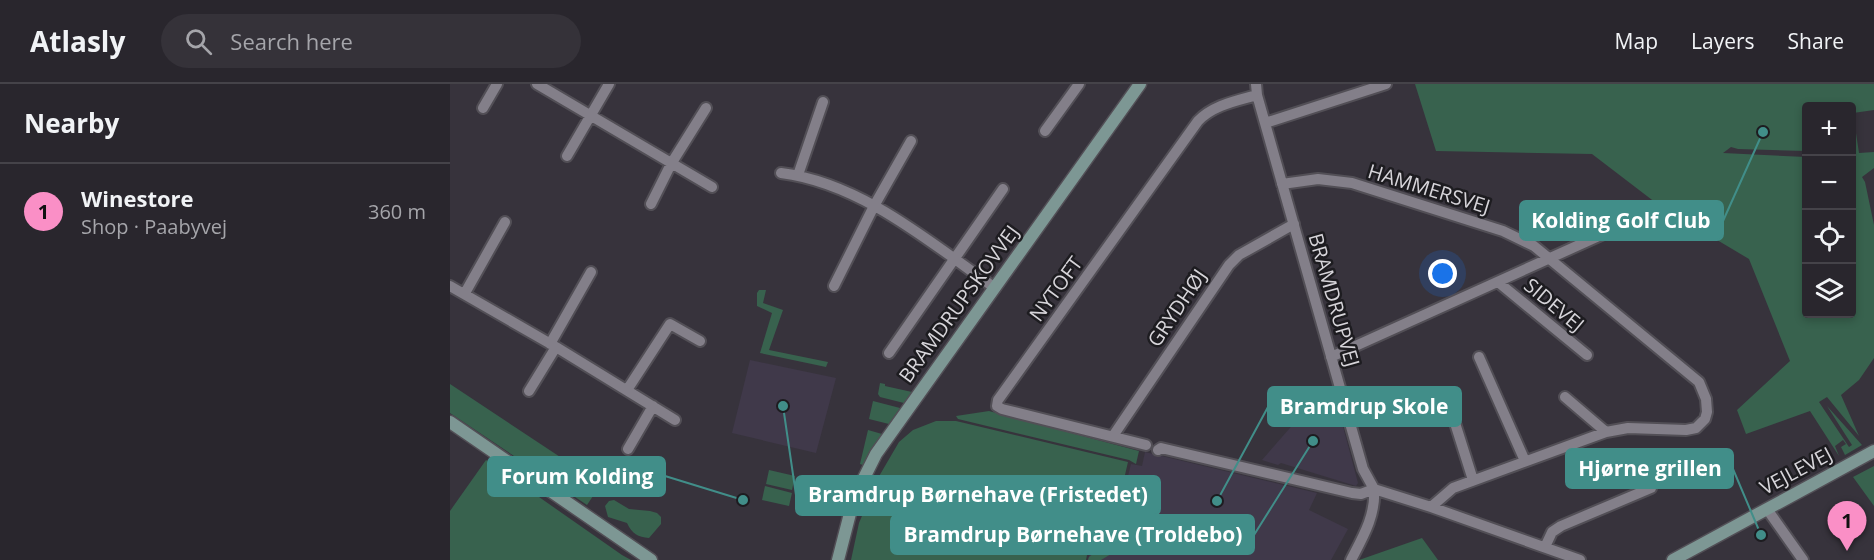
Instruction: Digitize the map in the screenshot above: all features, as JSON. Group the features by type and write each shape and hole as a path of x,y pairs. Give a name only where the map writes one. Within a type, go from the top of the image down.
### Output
{"street":[{"path":"483,108 497,84"},
{"path":"537,84 712,187"},
{"path":"567,156 609,84"},
{"path":"1045,130 1079,84"},
{"path":"1265,123 1386,84"},
{"name":"BRAMDRUPSKOVVEJ","path":"838,560 854,498 876,454 1136,85"},
{"name":"BRAMDRUPVEJ","path":"1256,89 1363,469 1374,489"},
{"name":"NYTOFT","path":"1146,445 1002,409 997,406 998,400 1198,121 1206,112 1256,89"},
{"path":"798,176 823,102"},
{"path":"651,204 671,164 706,108"},
{"path":"834,286 874,206 911,141"},
{"path":"781,173 798,176 874,206 914,229 995,288"},
{"name":"HAMMERSVEJ","path":"1282,184 1318,179 1352,183 1503,231 1534,246 1550,258 1699,382 1706,399 1707,412 1702,423 1696,428 1686,430 1628,428 1606,432"},
{"path":"889,353 1003,189"},
{"path":"505,222 455,292 553,345 675,420"},
{"name":"GRYDHØJ","path":"1113,436 1228,265 1239,255 1294,224"},
{"path":"1331,357 1621,226"},
{"path":"529,391 591,272"},
{"name":"SIDEVEJ","path":"1498,282 1587,356"},
{"path":"627,390 670,324 700,341"},
{"path":"1479,357 1525,461"},
{"path":"1431,507 1453,488 1606,432 1565,397"},
{"path":"1449,404 1473,480"},
{"path":"627,449 653,406"},
{"path":"450,422 651,560"},
{"path":"1158,450 1161,448 1352,493 1361,494 1374,489 1580,560"},
{"name":"VEJLEVEJ","path":"1672,560 1874,451"},
{"path":"1545,547 1552,532 1561,526 1651,488"},
{"path":"1351,560 1371,519 1375,501 1374,489"},
{"path":"1767,509 1803,560"}],"shaded area":[{"path":"750,360 836,378 816,453 732,433"},
{"path":"1332,385 1358,483 1356,486 1281,463 1278,465 1262,460"},
{"path":"1145,452 1317,493 1309,510 1348,529 1331,560 1088,560 1089,556 1115,528 1131,464 1142,466"}],"green space":[{"path":"1415,84 1874,84 1874,110 1856,113 1856,102 1802,102 1802,151 1731,147 1723,153 1802,157 1802,318 1856,318 1856,133 1859,153 1874,152 1874,168 1862,177 1874,225 1874,358 1859,380 1841,395 1859,436 1827,397 1819,402 1849,447 1852,445 1827,406 1862,445 1845,455 1841,447 1846,444 1843,440 1835,446 1839,456 1810,411 1746,434 1737,410 1790,361 1749,259 1660,206 1592,154 1436,151"},
{"path":"759,290 766,290 763,303 783,310 769,350 828,362 826,367 760,353 772,313 757,306"},
{"path":"880,383 912,392 904,403 880,397 878,394"},
{"path":"450,384 601,484 587,505 450,413"},
{"path":"873,401 900,408 889,424 869,419"},
{"path":"989,411 1139,451 1136,464 1129,460 958,419 956,416"},
{"path":"936,421 956,421 1128,462 1113,526 1087,555 1086,560 851,560 859,523 878,478 899,442 913,430"},
{"path":"868,430 882,434 863,465 860,464"},
{"path":"486,460 631,560 450,560 450,511"},
{"path":"1874,466 1874,506 1853,477"},
{"path":"769,470 795,476 792,490 766,484"},
{"path":"765,486 792,493 789,506 762,500"},
{"path":"614,500 629,509 657,513 661,517 661,524 649,538 639,536 631,530 627,523 608,517 605,506 609,501"},
{"path":"1116,529 1111,554 1101,560 1088,560 1105,544"},
{"path":"1422,538 1438,560 1359,560"}],"place":[{"name":"Kolding Golf Club","path":"1763,132"},
{"name":"Bramdrup Børnehave (Fristedet)","path":"783,406"},
{"name":"Bramdrup Børnehave (Troldebo)","path":"1313,441"},
{"name":"Forum Kolding","path":"743,500"},
{"name":"Bramdrup Skole","path":"1217,501"},
{"name":"Hjørne grillen","path":"1761,535"},
{"name":"Winestore","path":"1847,551"}]}
